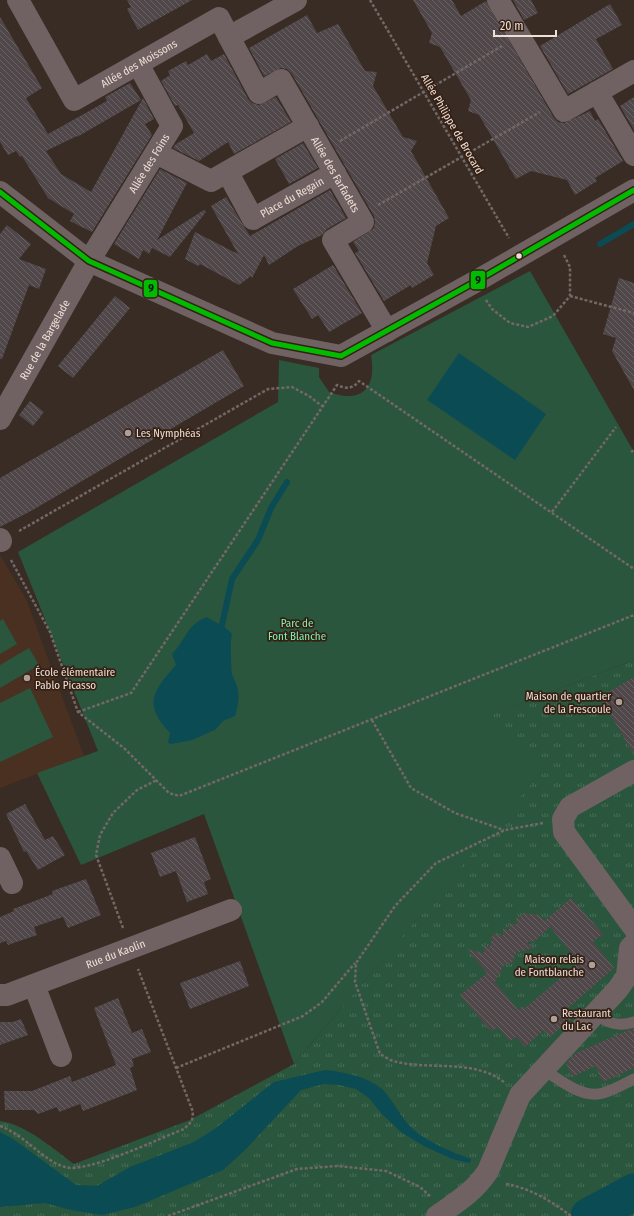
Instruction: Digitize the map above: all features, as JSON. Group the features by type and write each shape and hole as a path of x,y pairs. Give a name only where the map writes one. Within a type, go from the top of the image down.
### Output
{"street":[{"name":"Allée des Moissons","path":"18,0 74,100 218,18 229,37"},
{"path":"229,37 296,0"},
{"path":"498,0 564,111 634,71"},
{"name":"Allée des Farfadets","path":"229,37 259,93 281,80 360,216 363,222 333,240 387,332"},
{"name":"Allée des Foins","path":"89,261 172,126 138,64"},
{"path":"597,92 634,155"},
{"path":"156,153 211,182 308,126"},
{"name":"Place du Regain","path":"228,173 254,219 335,173"},
{"path":"0,192 89,261 272,343 341,356 387,332 634,190"},
{"name":"Rue de la Bargelade","path":"0,419 89,261"},
{"path":"634,771 570,807 563,819 564,832 634,928"},
{"path":"0,858 12,883"},
{"name":"Rue du Kaolin","path":"0,995 7,995 231,910"},
{"path":"442,1212 476,1188 482,1180 488,1171 520,1095 618,989 627,976 630,948 634,944"},
{"path":"34,985 61,1056"}],"lane":[{"path":"595,1014 610,1024 627,1024 634,1022"},
{"path":"544,1070 582,1092 591,1094 602,1093 634,1079"}],"path":[{"name":"Allée Philippe de Brocard","path":"370,0 519,257"},
{"path":"322,151 519,36"},
{"path":"360,216 558,102"},
{"path":"472,283 492,309 510,323 528,327 553,316 570,296 570,266 553,237"},
{"path":"570,296 634,313"},
{"path":"78,712 131,693 322,406 337,386 348,388 359,381 634,569"},
{"path":"322,406 309,396 292,387 268,389 1,540 50,632 78,712 125,749 157,780 168,793 179,796 634,615"},
{"path":"552,512 616,427"},
{"path":"372,720 411,788 455,813 505,830"},
{"path":"0,1126 12,1130 65,1168 76,1168 102,1162 184,1129 192,1121 193,1112 96,855 100,835 113,813 137,790 157,780"},
{"path":"176,1068 303,1016 322,1002 356,963 395,906 436,863 505,830 563,819"},
{"path":"356,963 355,982 380,1054 395,1062 472,1068 494,1075 520,1095"},
{"path":"168,1216 297,1169 337,1166 386,1171 420,1188 442,1212"},
{"path":"482,1180 520,1186 553,1203 571,1216"}],"shaded area":[{"name":"École élémentaire Pablo Picasso","path":"0,555 26,599 84,756 0,788"}],"green space":[{"name":"Parc de Font Blanche","path":"530,271 634,452 634,660 485,717 544,769 294,1064 204,814 81,865 37,773 98,751 18,552 278,402 279,360 319,368 319,377 329,392 340,395 358,395 369,385 372,367 371,355"},
{"path":"3,619 17,644 0,654 0,621"},
{"path":"29,648 39,665 0,688 0,665"},
{"path":"634,660 634,1216 0,1216 0,1121 10,1123 29,1132 48,1144 74,1164 190,1120 294,1064 543,769 484,717"},
{"path":"30,688 53,737 0,762 0,703"}],"water":[{"path":"459,353 546,414 515,460 427,400"},
{"path":"207,617 227,629 232,634 232,676 237,686 238,694 235,716 223,721 215,730 192,740 171,744 168,743 170,733 156,714 154,698 161,683 176,665 172,654 190,629 200,620"},
{"path":"325,1070 355,1075 376,1085 382,1089 409,1126 433,1143 471,1159 470,1163 452,1159 424,1146 401,1132 381,1113 369,1098 356,1089 339,1085 324,1084 301,1090 245,1150 223,1170 135,1207 102,1215 71,1210 45,1203 0,1207 0,1132 13,1139 76,1185 97,1186 130,1167 194,1142 216,1128 274,1082"}],"building":[{"path":"127,0 192,0 138,30 127,9 131,7"},
{"path":"413,0 452,0 461,16 486,1 554,118 558,122 564,123 590,111 595,121 598,119 623,161 595,178 597,181 575,195 567,180 531,171 516,179 479,115 468,111 471,100 440,47 429,43 432,33"},
{"path":"513,0 531,0 538,13 524,20"},
{"path":"610,4 622,25 596,39 613,69 568,94 540,46"},
{"path":"307,15 317,33 338,24 365,71 377,72 373,86 403,137 417,141 411,151 449,218 436,226 427,263 434,275 412,288 411,285 384,301 355,253 359,251 353,242 374,228 374,216 292,74 287,69 281,68 264,76 249,48"},
{"path":"0,17 42,88 26,98 48,134 107,101 105,97 130,83 141,100 77,137 46,151 61,174 91,192 143,98 154,119 145,124 152,135 92,232 70,221 74,214 48,198 22,156 20,157 16,151 8,155 0,142"},
{"path":"207,54 211,61 224,54 248,99 252,103 259,105 276,97 291,122 234,154 228,142 199,161 173,148 176,144 194,133 178,105 175,106 161,81 170,75 168,71 186,61 188,65"},
{"path":"634,97 634,130 620,106"},
{"path":"303,143 318,168 289,184 275,159"},
{"path":"160,169 187,183 157,240 204,210 206,212 170,257 152,248 149,254 143,250 139,259 114,244"},
{"path":"330,190 346,218 327,229 322,235 298,246 269,265 264,255 252,278 251,276 239,285 200,264 198,266 185,259 195,232 238,254 211,206 226,197 250,236"},
{"path":"7,225 31,244 19,259 46,269 39,289 29,285 2,359 0,359 0,234"},
{"path":"333,265 362,313 329,332 318,315 312,319 293,289"},
{"path":"619,278 634,283 634,390 612,351 616,338 603,334"},
{"path":"115,296 130,308 73,378 58,366"},
{"path":"223,350 244,386 31,511 0,527 0,478"},
{"path":"30,401 44,412 33,426 19,415"},
{"name":"Maison de quartier de la Frescoule","path":"634,677 634,755 600,697"},
{"path":"25,804 45,840 53,836 65,855 38,870 26,851 24,852 6,814"},
{"path":"195,837 211,879 204,882 208,894 187,902 176,871 160,877 151,853"},
{"path":"86,879 101,915 68,928 63,917 34,927 37,935 8,945 6,941 0,943 0,917 14,911 13,909 53,894 52,891"},
{"path":"571,898 603,934 593,942 614,968 565,1011 571,1019 550,1037 544,1030 525,1047 516,1037 510,1041 497,1027 493,1031 488,1028 460,995 487,973 467,949 484,953 484,945 490,947 493,933 503,936 503,929 509,930 509,924 517,924 516,917 521,919 522,913 539,915 544,921","holes":["550,927 579,962 525,1008 523,1006 518,1010 490,976 495,982 504,965 513,962 516,953 535,947 527,944 528,942 535,941"]},
{"path":"240,961 249,986 190,1009 180,983"},
{"path":"118,998 132,1033 142,1029 151,1052 132,1059 134,1066 130,1068 137,1090 83,1111 80,1104 59,1112 57,1107 38,1114 34,1110 5,1110 4,1091 32,1091 70,1076 72,1082 116,1065 94,1008"},
{"path":"21,1019 28,1035 0,1045 0,1022 13,1022"},
{"path":"634,1029 634,1068 603,1082 595,1066 572,1077 566,1063 576,1053 626,1031"}],"waterway":[{"path":"600,244 634,224"},
{"path":"220,634 232,579 258,540 271,508 287,482"},
{"path":"589,1216 634,1192"}],"transit line":[{"name":"9","path":"0,192 89,261 272,343 341,356 473,283 634,190"}],"place":[{"name":"Les Nymphéas","path":"128,433"},
{"name":"École élémentaire Pablo Picasso","path":"27,678"},
{"name":"Maison de quartier de la Frescoule","path":"619,702"},
{"name":"Maison relais de Fontblanche","path":"592,965"},
{"name":"Restaurant du Lac","path":"554,1019"}]}
